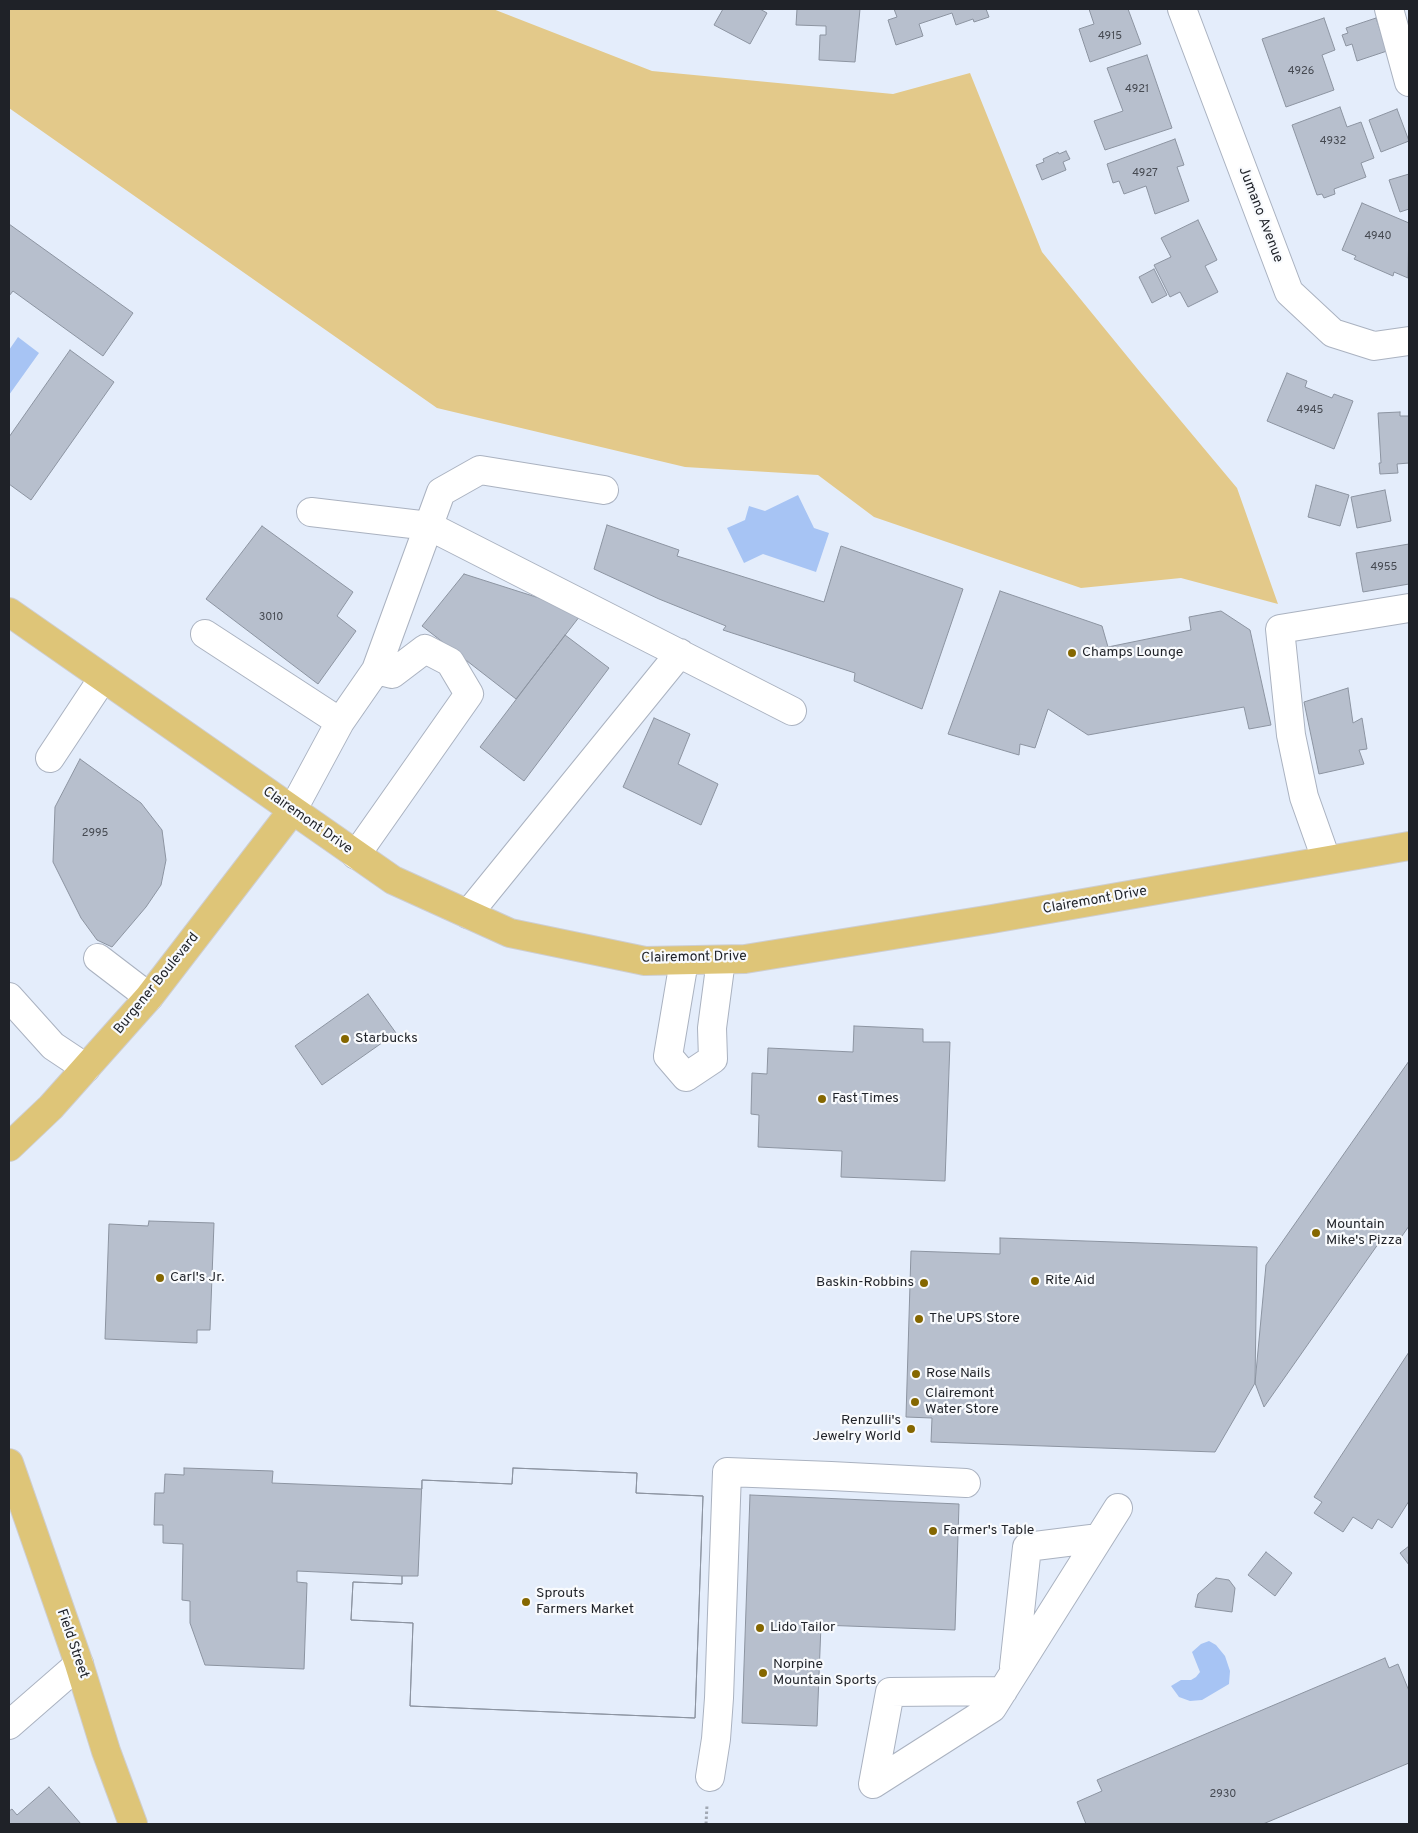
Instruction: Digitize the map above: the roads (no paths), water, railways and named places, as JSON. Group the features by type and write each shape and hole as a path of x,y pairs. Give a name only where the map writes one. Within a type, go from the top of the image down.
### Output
{"main road":[{"name":"Clairemont Drive","path":"9,612 393,880 510,933 645,961 745,959 1409,846"},
{"name":"Burgener Boulevard","path":"9,1147 51,1107 149,997 292,811"},
{"name":"Field Street","path":"9,1463 79,1664 106,1751 133,1824"}],"street":[{"name":"Jumano Avenue","path":"1182,9 1289,292 1333,333 1374,346 1409,341"},
{"path":"1388,9 1409,82"},
{"path":"292,811 340,722 376,670 441,492 480,470 604,490"},
{"path":"311,512 429,526 792,711"},
{"path":"1326,860 1304,797 1293,744 1280,629 1409,608"},
{"path":"205,634 340,722"},
{"path":"356,855 469,694 450,662 425,649 392,674 376,670"},
{"path":"459,910 680,653"},
{"path":"50,758 103,678"},
{"path":"98,958 149,997"},
{"path":"684,961 668,1056 686,1077 713,1059 712,1028 721,960"},
{"path":"9,997 52,1046 86,1068"},
{"path":"710,1777 716,1739 719,1698 727,1472 966,1483"},
{"path":"1008,1682 890,1692 873,1784 992,1708 1118,1508"},
{"path":"1008,1682 1027,1547 1099,1538"},
{"path":"9,1725 79,1664"}],"water":[{"path":"18,337 39,353 9,395 9,350"},
{"path":"798,495 814,528 829,533 816,572 763,554 744,563 727,528 745,520 749,506 765,511"},
{"path":"1209,1641 1216,1645 1225,1656 1230,1671 1229,1684 1202,1700 1190,1701 1179,1697 1171,1686 1181,1680 1191,1680 1196,1677 1200,1672 1192,1652 1201,1644"}],"place":[{"name":"Champs Lounge","path":"1072,653"},
{"name":"Starbucks","path":"345,1039"},
{"name":"Fast Times","path":"822,1099"},
{"name":"Mountain Mike's Pizza","path":"1316,1233"},
{"name":"Carl's Jr.","path":"160,1278"},
{"name":"Rite Aid","path":"1035,1281"},
{"name":"Baskin-Robbins","path":"924,1283"},
{"name":"The UPS Store","path":"919,1319"},
{"name":"Rose Nails","path":"916,1374"},
{"name":"Clairemont Water Store","path":"915,1402"},
{"name":"Renzulli's Jewelry World","path":"911,1429"},
{"name":"Farmer's Table","path":"933,1531"},
{"name":"Sprouts Farmers Market","path":"526,1602"},
{"name":"Lido Tailor","path":"760,1628"},
{"name":"Norpine Mountain Sports","path":"763,1673"}]}
